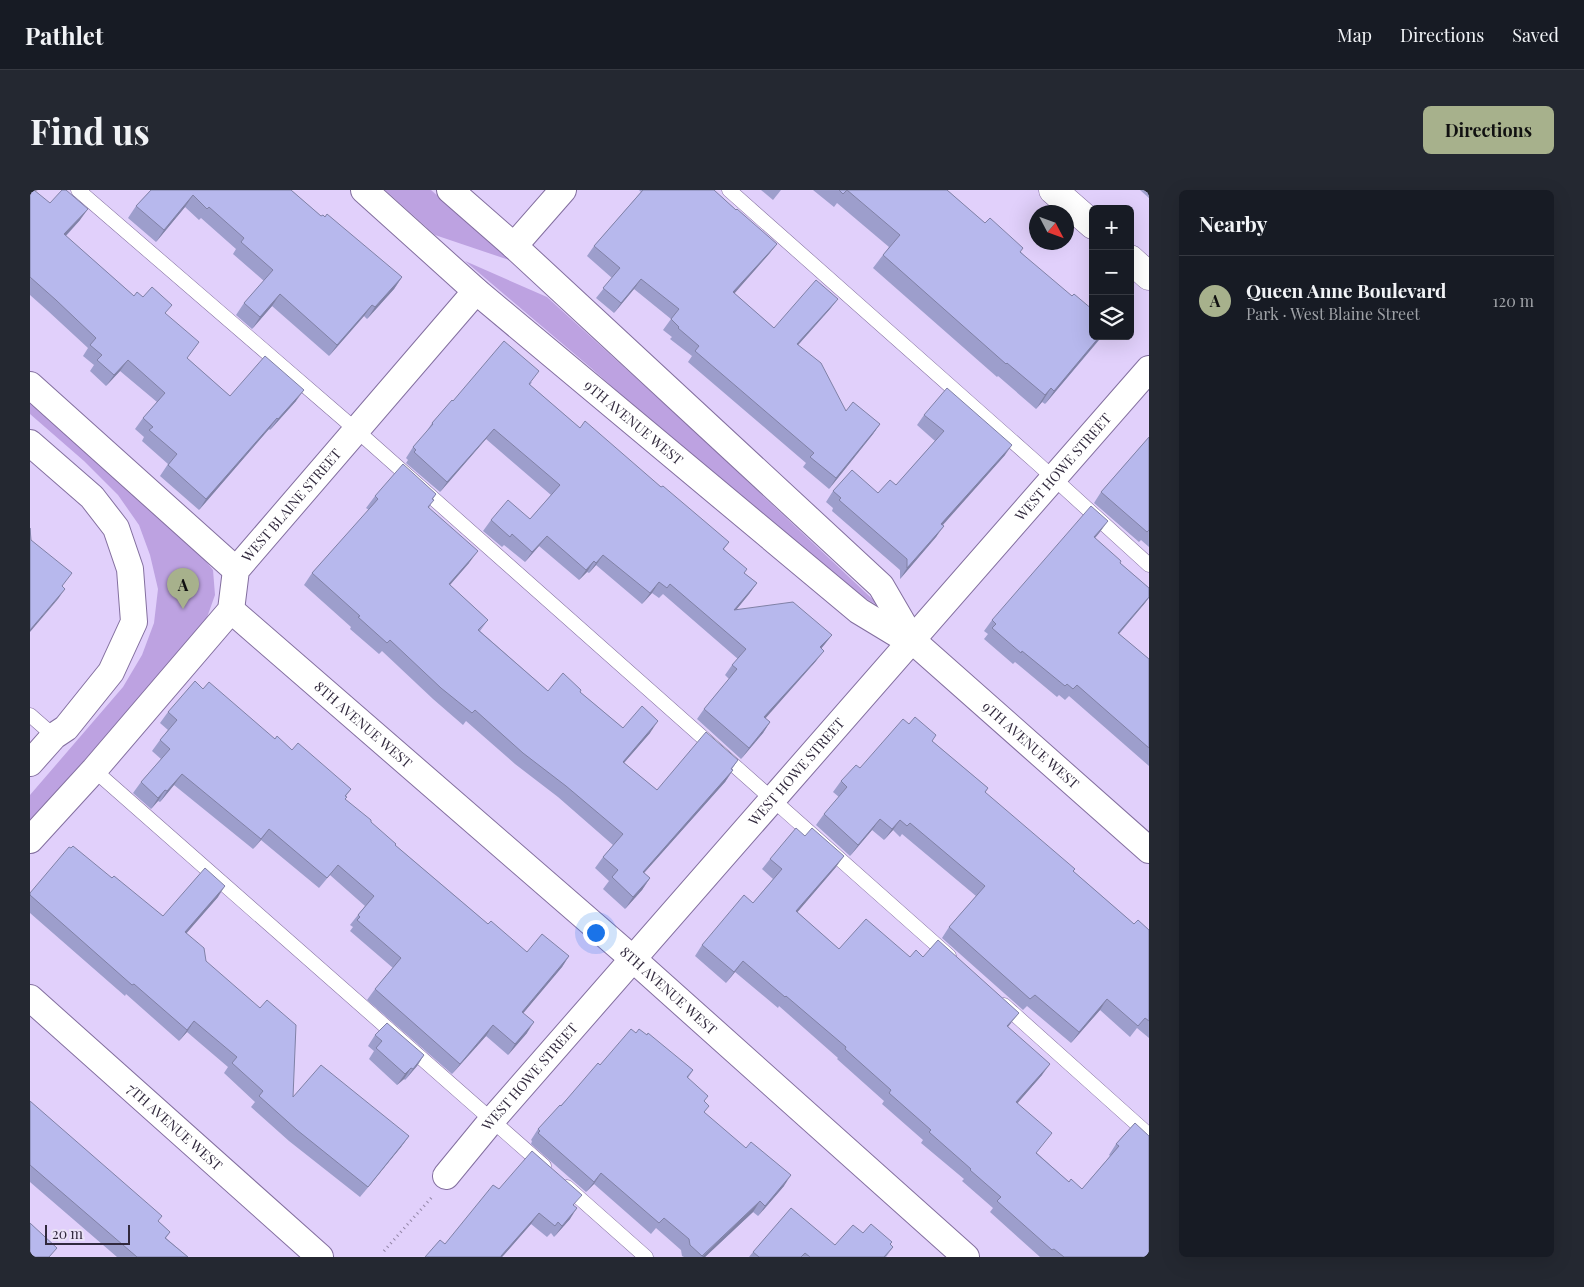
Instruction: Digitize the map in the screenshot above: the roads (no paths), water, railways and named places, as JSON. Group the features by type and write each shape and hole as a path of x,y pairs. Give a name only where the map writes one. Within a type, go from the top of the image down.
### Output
{"street":[{"name":"9TH AVENUE WEST","path":"364,190 476,291 859,611 896,634 913,640"},
{"name":"9TH AVENUE WEST","path":"450,190 514,246 881,586 913,640 1149,850"},
{"path":"514,246 563,190"},
{"path":"1053,190 1089,222"},
{"path":"1134,263 1149,276"},
{"name":"WEST BLAINE STREET","path":"231,610 236,570 355,429 476,291"},
{"name":"WEST HOWE STREET","path":"440,1185 492,1120 774,800 1149,369"},
{"path":"30,386 236,570"},
{"path":"30,443 92,497 116,528 130,569 134,622 112,672 66,728 54,736 30,763"},
{"path":"30,840 94,770 231,610"},
{"name":"8TH AVENUE WEST","path":"231,610 633,959 966,1257"},
{"name":"7TH AVENUE WEST","path":"30,998 320,1257"}],"lane":[{"path":"78,190 355,429 956,962"},
{"path":"729,190 1149,565"},
{"path":"30,715 54,736"},
{"path":"94,770 646,1257"},
{"path":"993,996 1149,1135"}],"place":[{"name":"Queen Anne Boulevard","path":"183,609"}]}
